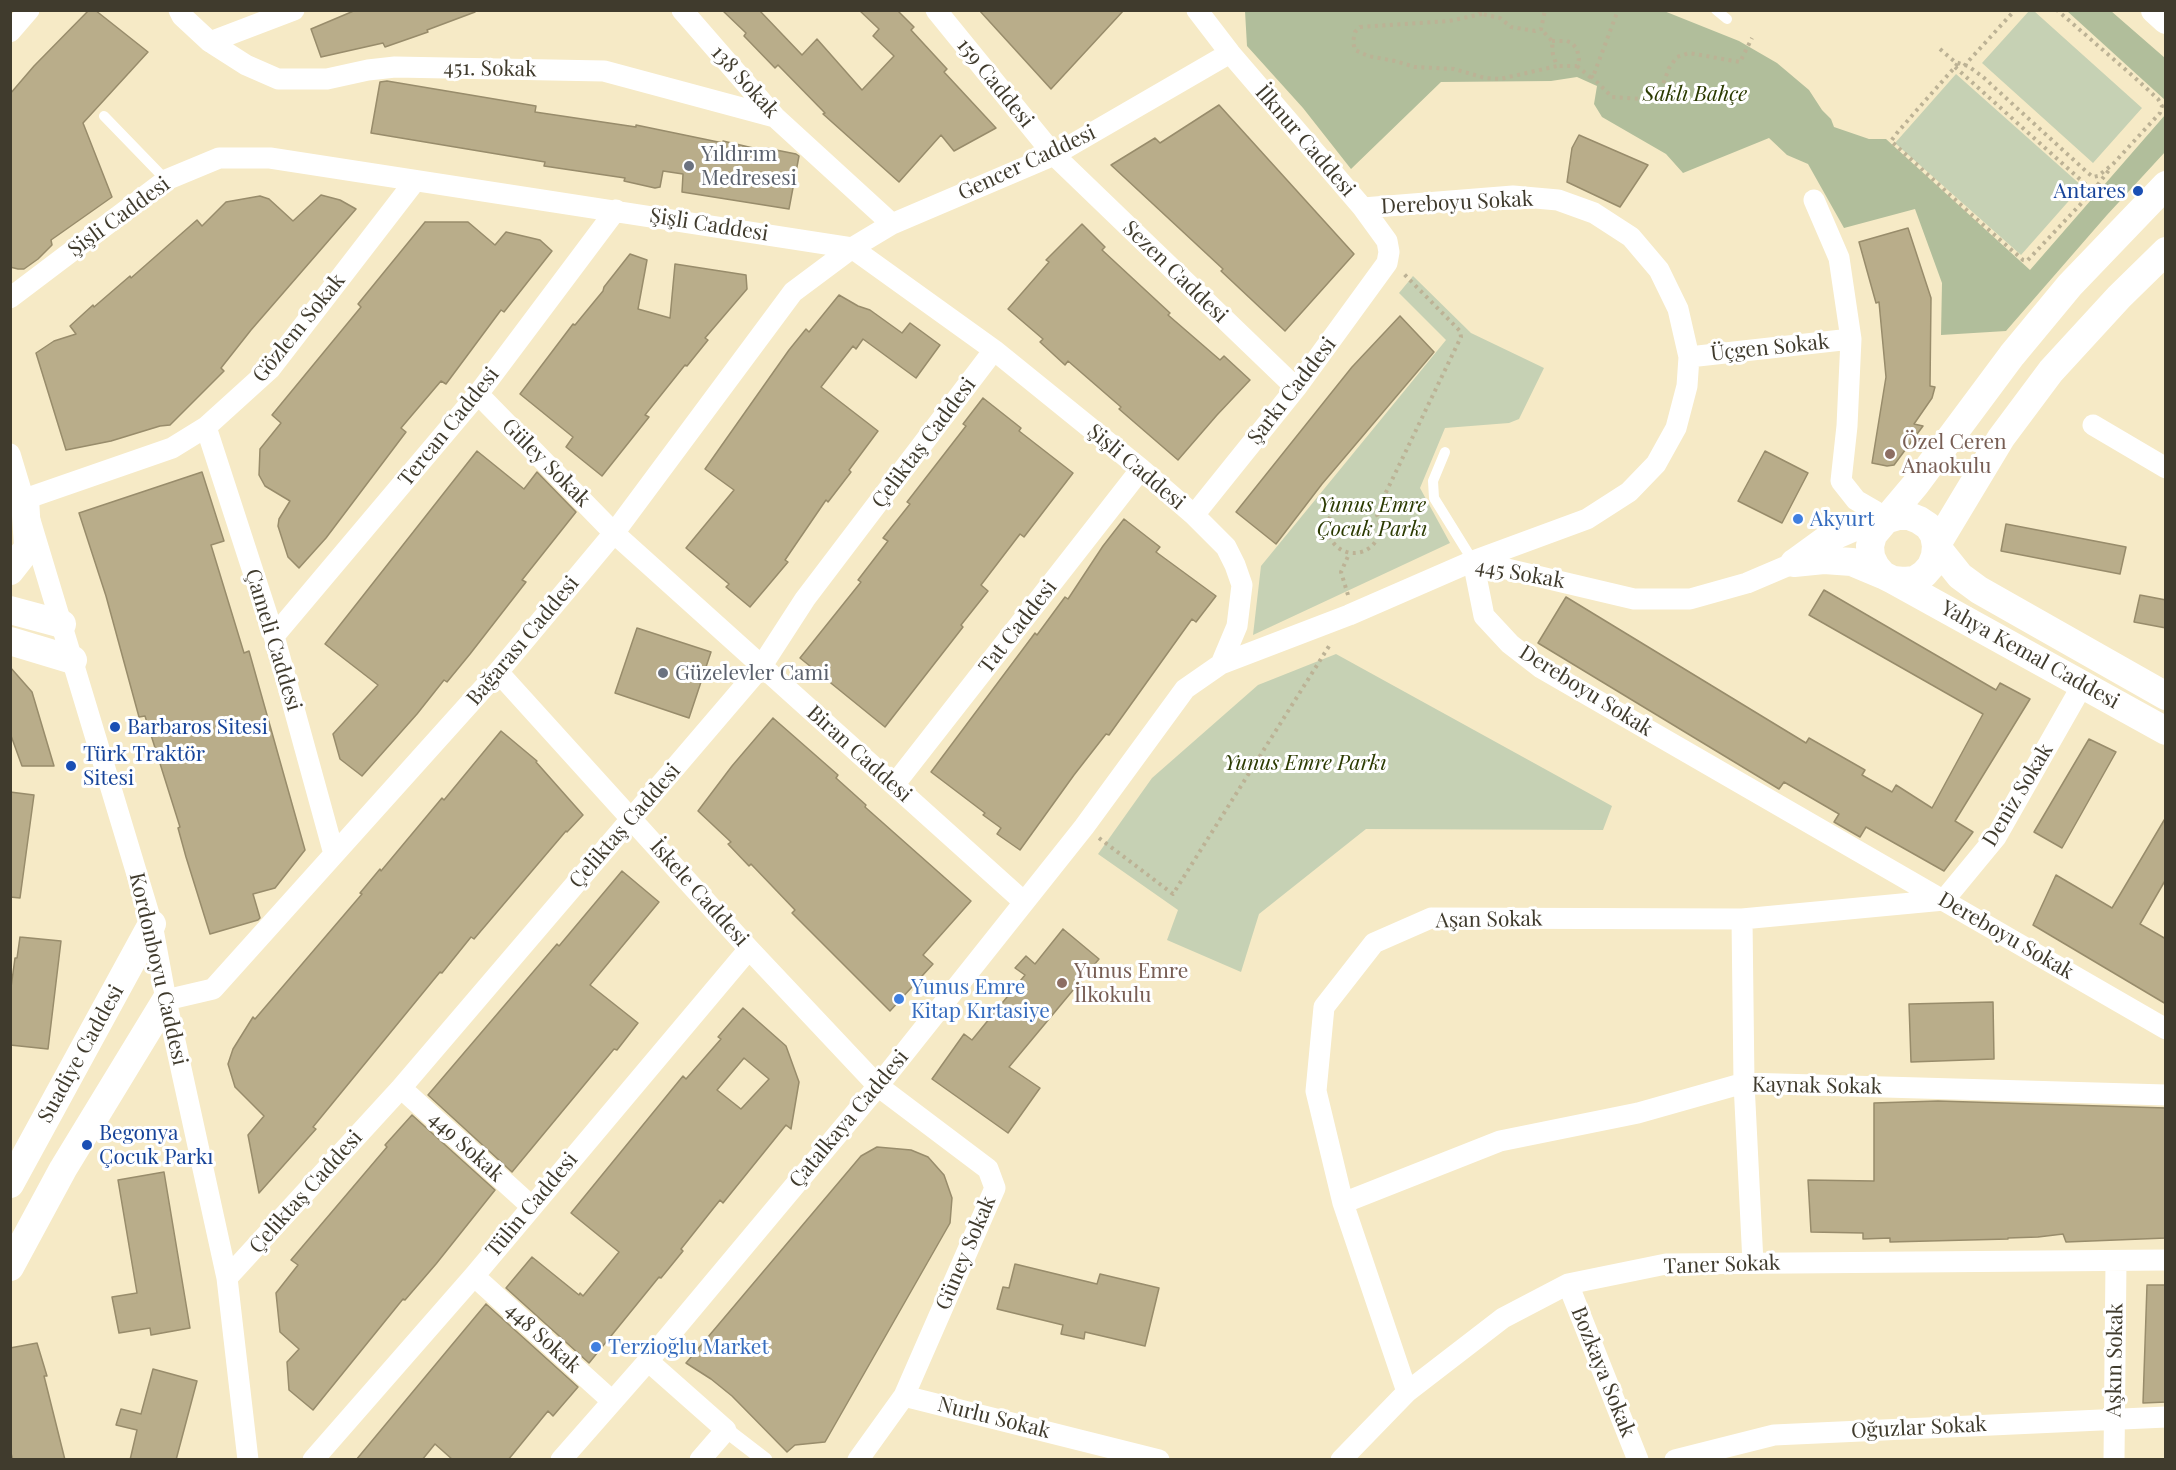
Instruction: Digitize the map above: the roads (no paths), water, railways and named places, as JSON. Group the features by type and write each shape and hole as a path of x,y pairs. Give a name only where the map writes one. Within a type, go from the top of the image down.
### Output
{"main road":[{"path":"2155,10 2166,20"},
{"path":"1884,523 1898,516 1909,516 1919,519 1934,535 1936,546 1931,566 1915,580 1904,581 1888,577 1876,567 1871,557 1870,546 1873,535 2070,285 2166,185"},
{"path":"1936,546 2001,438 2051,371 2119,297 2166,251"},
{"path":"10,571 28,548 25,499"},
{"name":"445 Sokak","path":"1794,563 1827,539 1857,526 1884,523"},
{"name":"Yahya Kemal Caddesi","path":"1936,546 1960,576 1979,590 2166,696"},
{"name":"445 Sokak","path":"1794,563 1824,560 1852,562 1888,577"},
{"name":"Yahya Kemal Caddesi","path":"1888,577 2166,731"},
{"path":"10,610 62,624"},
{"path":"10,641 73,660"},
{"name":"Suadiye Caddesi","path":"10,1184 152,924"},
{"name":"Suadiye Caddesi","path":"10,1267 63,1169 165,1000"}],"street":[{"path":"10,32 29,10"},
{"name":"451. Sokak","path":"179,10 182,16 210,42 246,65 278,79 327,79 394,67 604,71 775,117"},
{"path":"210,42 294,10"},
{"name":"138 Sokak","path":"682,10 775,117 892,224"},
{"name":"159 Caddesi","path":"936,10 1054,155"},
{"name":"İlknur Caddesi","path":"1197,10 1230,54 1363,208 1387,241 1387,261"},
{"name":"Gencer Caddesi","path":"852,248 892,224 1054,155 1230,54"},
{"name":"Sezen Caddesi","path":"1054,155 1296,388"},
{"name":"Şişli Caddesi","path":"10,298 166,180 219,158 270,158 852,248 994,350 1194,515 1226,548 1242,585 1237,626 1221,664"},
{"name":"Gözlem Sokak","path":"25,499 172,448 206,427 270,369 415,181"},
{"name":"Dereboyu Sokak","path":"1363,208 1513,196 1558,200 1594,213 1631,237 1659,270 1677,309 1689,357 1687,386 1676,428 1656,464 1629,492 1587,519 1473,561 1484,616 1510,644 1541,668 2166,1029"},
{"path":"1814,200 1839,258 1851,339 1847,426 1841,481 1856,500 1875,511 1884,523"},
{"name":"Tercan Caddesi","path":"274,636 478,394 616,210"},
{"name":"Bağarası Caddesi","path":"165,1000 213,989 498,672 615,533 793,292 852,248"},
{"name":"Şarkı Caddesi","path":"1194,515 1296,388 1387,261"},
{"name":"Üçgen Sokak","path":"1689,357 1851,339"},
{"name":"Çeliktaş Caddesi","path":"227,1278 401,1088 761,667 805,598 994,350"},
{"name":"Güley Sokak","path":"478,394 615,533"},
{"path":"2093,425 2166,468"},
{"name":"Çameli Caddesi","path":"206,427 274,636 334,854"},
{"name":"Kordonboyu Caddesi","path":"10,454 152,924 165,1000 227,1278 248,1460"},
{"name":"Tat Caddesi","path":"894,785 1141,470"},
{"name":"Biran Caddesi","path":"615,533 1024,902"},
{"name":"445 Sokak","path":"1221,664 1352,614 1473,561 1634,599 1690,599 1747,583 1794,563"},
{"name":"Çatalkaya Caddesi","path":"561,1460 878,1086 1084,827 1185,689 1221,664"},
{"name":"İskele Caddesi","path":"498,672 632,817 749,949 878,1086"},
{"name":"Deniz Sokak","path":"1944,900 1996,837 2083,684"},
{"name":"Aşan Sokak","path":"1407,1392 1343,1203 1316,1090 1324,1007 1374,943 1431,918 1742,919 1944,900"},
{"path":"1742,919 1744,1083 1753,1263"},
{"name":"Tülin Caddesi","path":"313,1460 474,1276 749,949"},
{"name":"Kaynak Sokak","path":"1343,1203 1500,1142 1638,1113 1744,1083 2166,1095"},
{"name":"Güney Sokak","path":"878,1086 988,1169 995,1188 904,1396"},
{"name":"449 Sokak","path":"401,1088 531,1206"},
{"name":"Taner Sokak","path":"1341,1460 1407,1392 1503,1318 1568,1284 1666,1264 2166,1260"},
{"name":"Aşkın Sokak","path":"2114,1460 2116,1261"},
{"name":"448 Sokak","path":"474,1276 612,1401"},
{"name":"Bozkaya Sokak","path":"1568,1284 1638,1460"},
{"path":"648,1360 726,1430 765,1460"},
{"path":"858,1460 904,1396"},
{"name":"Nurlu Sokak","path":"904,1396 1159,1460"},
{"name":"Oğuzlar Sokak","path":"1675,1460 1774,1435 2166,1417"},
{"path":"700,1460 726,1430"}],"lane":[{"path":"1716,10 1727,19"},
{"path":"104,116 166,180"},
{"path":"1444,452 1433,481 1434,498 1473,561"}],"place":[{"name":"Yıldırım Medresesi","path":"689,166"},
{"name":"Antares","path":"2138,191"},
{"name":"Özel Ceren Anaokulu","path":"1890,454"},
{"name":"Akyurt","path":"1798,519"},
{"name":"Güzelevler Cami","path":"663,673"},
{"name":"Barbaros Sitesi","path":"115,727"},
{"name":"Türk Traktör Sitesi","path":"71,766"},
{"name":"Yunus Emre İlkokulu","path":"1062,983"},
{"name":"Yunus Emre Kitap Kırtasiye","path":"899,999"},
{"name":"Begonya Çocuk Parkı","path":"87,1145"},
{"name":"Terzioğlu Market","path":"596,1347"}],"park label":[{"name":"Saklı Bahçe","path":"1695,94"},
{"name":"Yunus Emre Çocuk Parkı","path":"1372,517"},
{"name":"Yunus Emre Parkı","path":"1305,763"}]}
